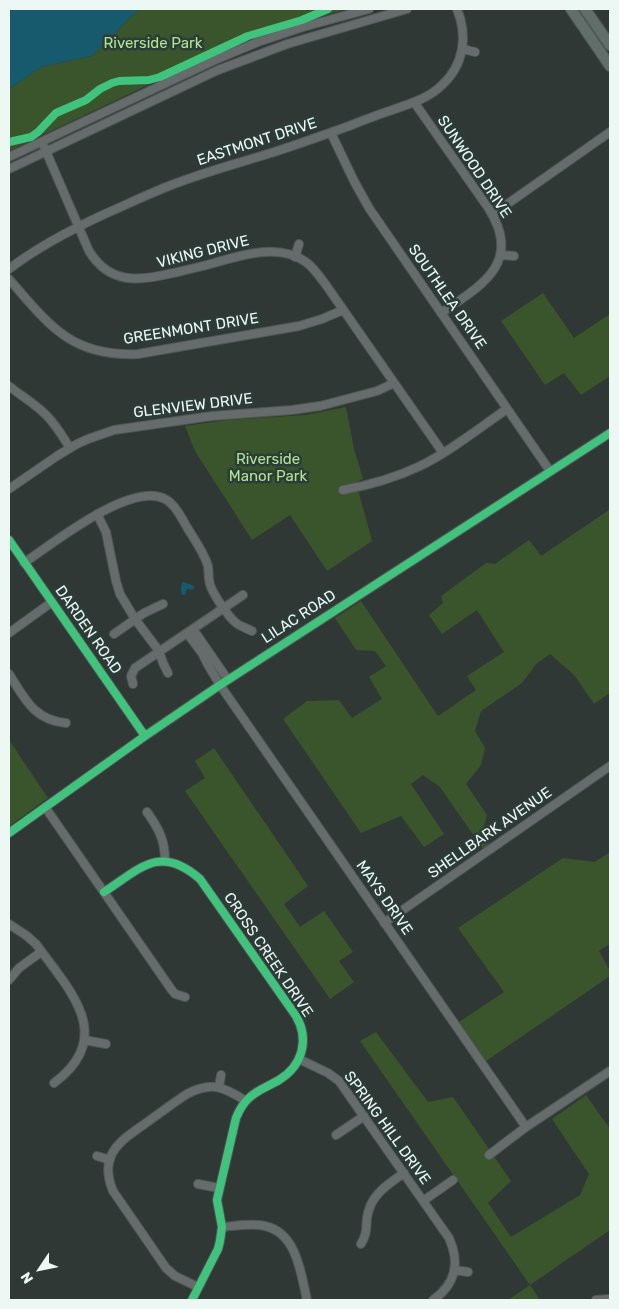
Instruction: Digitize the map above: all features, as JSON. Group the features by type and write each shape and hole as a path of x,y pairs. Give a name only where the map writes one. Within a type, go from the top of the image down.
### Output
{"main road":[{"path":"571,9 610,66"},
{"path":"585,9 610,45"}],"street":[{"path":"9,157 215,60 303,27 369,9"},
{"path":"9,169 218,70 287,44 407,9"},
{"name":"EASTMONT DRIVE","path":"9,270 40,247 78,226 170,185 331,132 426,96 442,86 456,69 463,49 463,27 457,9"},
{"path":"463,49 475,52"},
{"name":"SUNWOOD DRIVE","path":"414,102 492,214 499,227 501,238 498,263 487,280 441,313"},
{"name":"SOUTHLEA DRIVE","path":"331,132 369,208 550,471"},
{"path":"492,214 610,132"},
{"name":"VIKING DRIVE","path":"42,142 89,251 98,263 113,275 128,279 151,278 256,252 274,252 306,262 317,273 443,452"},
{"path":"295,257 300,244"},
{"path":"500,254 514,256"},
{"name":"GREENMONT DRIVE","path":"9,279 48,324 62,335 86,348 112,354 138,354 299,326 343,310"},
{"name":"GLENVIEW DRIVE","path":"9,489 70,448 94,436 114,430 212,416 320,406 377,390 394,383"},
{"path":"9,386 45,414 55,425 70,448"},
{"path":"343,490 374,484 421,466 507,409"},
{"name":"LILAC ROAD","path":"9,833 144,736 220,685 610,433"},
{"path":"24,563 97,514 116,504 141,497 154,496 163,498 169,501 178,513 202,552 208,567 210,585 224,608 235,624 252,631"},
{"path":"97,514 106,532 120,594 158,652 168,673"},
{"name":"DARDEN ROAD","path":"9,540 144,736"},
{"path":"133,684 131,676 135,668 244,595"},
{"path":"9,632 52,602"},
{"path":"114,634 144,613 163,604"},
{"path":"190,631 228,680"},
{"name":"MAYS DRIVE","path":"190,631 220,685 526,1127"},
{"path":"9,674 36,712 48,720 66,723"},
{"name":"SHELLBARK AVENUE","path":"384,923 610,766"},
{"path":"45,807 171,989 175,994 185,997"},
{"path":"104,892 143,867 165,861 162,838 157,826 147,812"},
{"name":"CROSS CREEK DRIVE","path":"165,861 179,864 190,870 200,879 296,1016 303,1035 299,1059"},
{"path":"9,924 28,936 36,944 80,1008 85,1030 80,1054 72,1068 54,1083"},
{"path":"9,980 19,968 41,952"},
{"path":"84,1040 106,1044"},
{"path":"192,1300 218,1249 220,1241 222,1227 216,1200 236,1118 246,1101 257,1092 288,1074 299,1059"},
{"name":"SPRING HILL DRIVE","path":"299,1059 334,1077 342,1086 449,1238 454,1254 454,1270"},
{"path":"489,1155 526,1127 610,1071"},
{"path":"218,1087 220,1075"},
{"path":"198,1288 175,1276 162,1264 113,1191 108,1170 110,1160 120,1141 187,1094 202,1087 218,1087 230,1091 246,1101"},
{"path":"336,1135 364,1116"},
{"path":"98,1156 110,1160"},
{"path":"361,1244 365,1237 367,1216 372,1201 381,1190 404,1174"},
{"path":"423,1201 453,1180"},
{"path":"198,1184 219,1188"},
{"path":"222,1227 260,1226 272,1228 281,1234 289,1243 296,1258 307,1300"},
{"path":"433,1300 448,1285 454,1270 468,1272"},
{"path":"596,1300 610,1299"}],"green space":[{"name":"Riverside Park","path":"139,9 347,9 265,33 211,55 9,151 9,89 41,67 92,56"},
{"path":"543,293 574,338 610,314 610,376 581,395 564,373 545,385 501,321"},
{"name":"Riverside Manor Park","path":"346,407 354,449 363,479 356,482 372,541 327,571 290,515 252,540 195,451 185,426 227,420 306,415"},
{"path":"609,510 610,693 594,704 574,675 550,654 536,664 522,683 481,711 475,731 485,748 481,765 466,784 487,815 482,832 490,845 483,849 440,787 423,775 411,784 444,834 424,847 401,816 361,833 283,719 307,701 339,700 352,718 382,699 369,677 386,666 375,651 356,650 335,618 361,601 438,716 476,690 467,676 504,652 477,610 442,634 429,615 443,603 441,596 486,563 495,564 529,540 541,556"},
{"path":"9,740 48,798 9,826"},
{"path":"214,748 308,886 284,904 300,927 324,911 353,952 339,961 354,982 330,999 185,791 205,778 195,761"},
{"path":"610,852 610,944 599,951 610,971 610,976 486,1061 459,1022 504,992 458,928 563,858 595,862"},
{"path":"376,1032 428,1102 453,1097 511,1181 488,1203 511,1237 580,1195 589,1174 552,1119 586,1095 610,1129 610,1230 530,1285 360,1041"},
{"path":"530,1285 540,1300 508,1300"}],"water":[{"path":"9,9 139,9 92,56 41,67 9,89"},
{"path":"183,582 194,587 193,590 187,589 185,595 182,595 181,592"}],"cycle path":[{"path":"9,142 31,137 56,113 86,100 100,89 112,83 149,80 160,77 248,36 302,20 328,9"},
{"path":"9,833 220,685 610,433"},
{"path":"9,540 145,736"},
{"path":"104,892 140,868 162,861 173,863 186,869 200,879 296,1016 302,1034 301,1052 293,1067 279,1080 252,1095 243,1105 236,1118 217,1200 222,1227 220,1241 218,1249 192,1300"}]}
